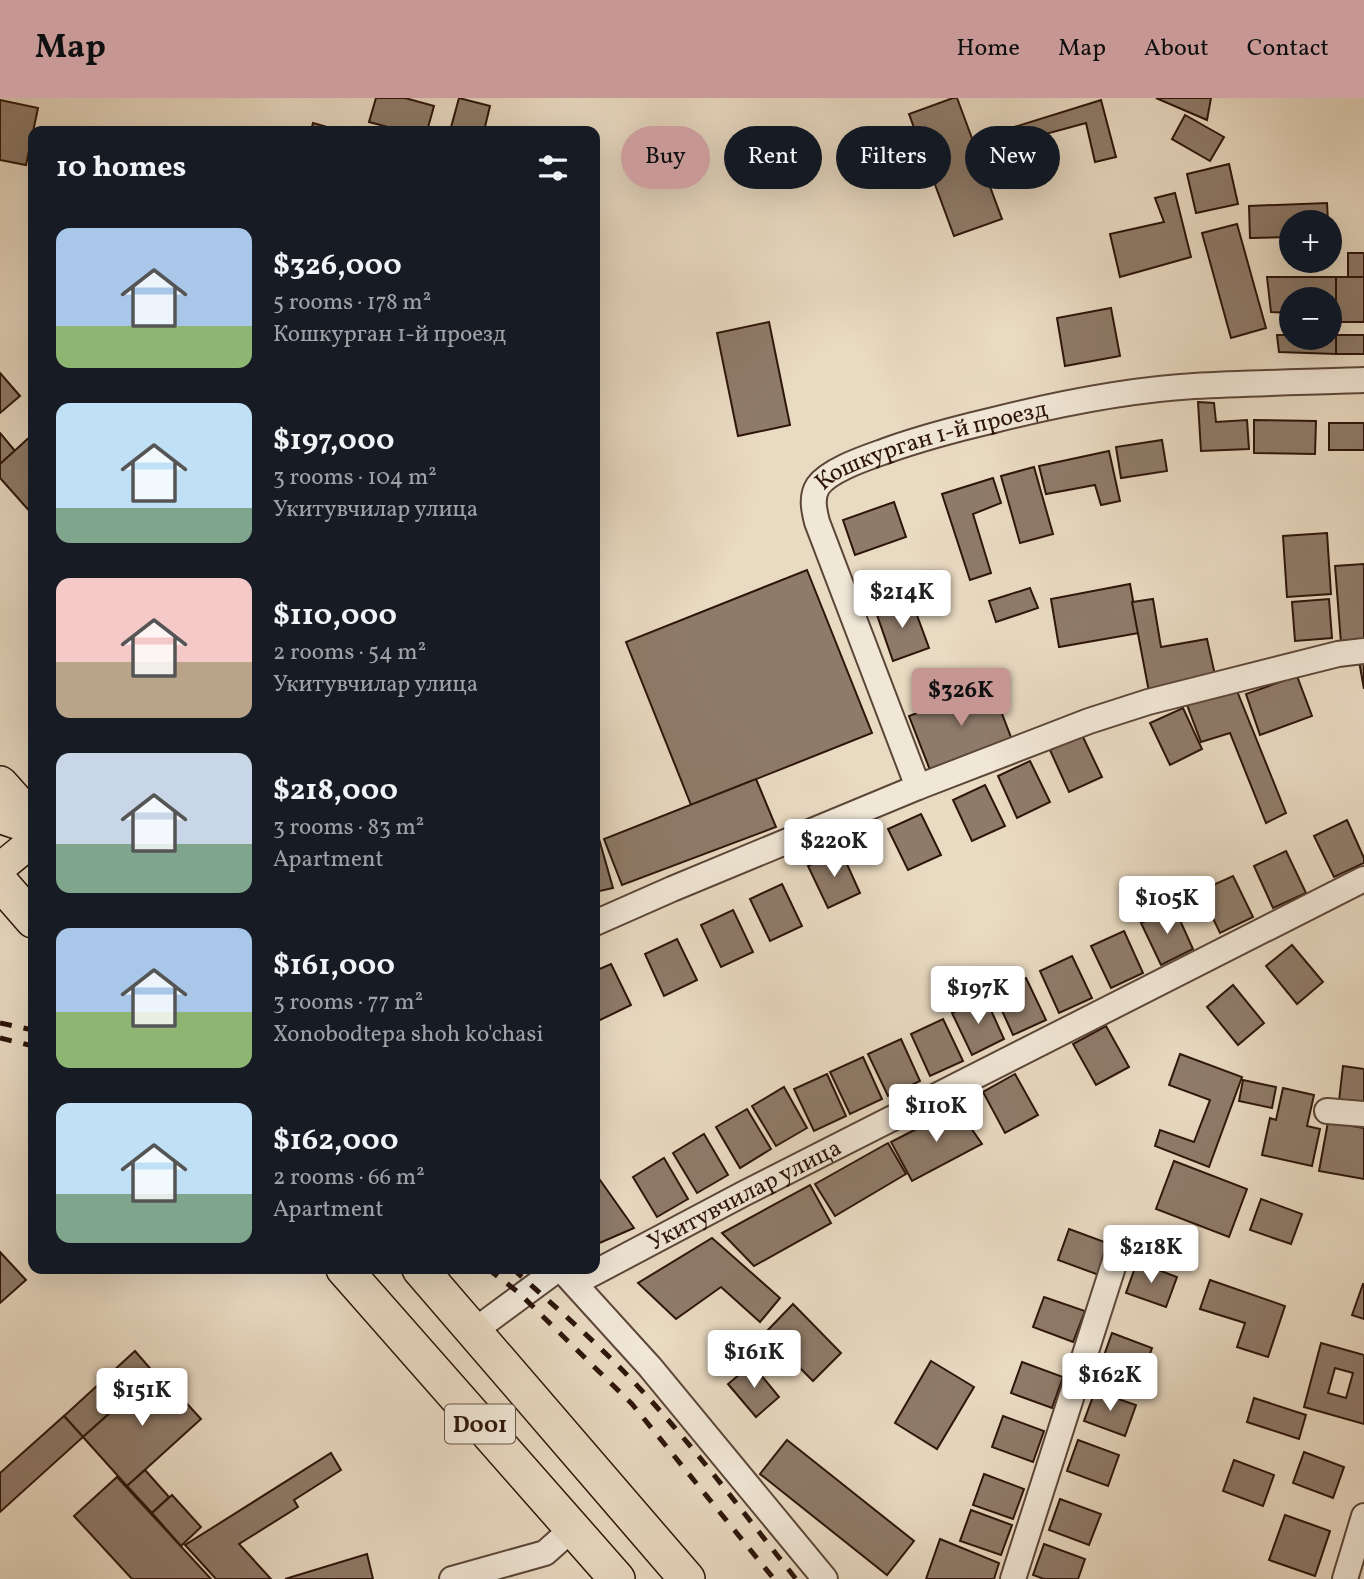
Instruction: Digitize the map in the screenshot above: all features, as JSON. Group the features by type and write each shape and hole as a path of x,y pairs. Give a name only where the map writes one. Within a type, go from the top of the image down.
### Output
{"highway":[{"path":"0,785 28,816"},
{"path":"2,884 28,914"},
{"name":"D001","path":"348,1274 617,1579"},
{"name":"D001","path":"424,1274 687,1579"}],"main road":[{"path":"0,818 28,827"},
{"path":"2,884 28,848"}],"street":[{"name":"Кошкурган 1-й проезд","path":"918,787 817,522 813,504 816,489 822,482 843,469 905,444 1029,411 1084,400 1193,386 1364,380"},
{"path":"600,921 918,787 1090,721 1148,702 1338,654 1364,651"},
{"name":"Укитувчилар улица","path":"600,1257 743,1194 1364,879"},
{"path":"1326,1111 1364,1114"},
{"path":"1013,1579 1121,1242"},
{"name":"Укитувчилар улица","path":"474,1331 562,1274"},
{"path":"565,1274 650,1367 825,1579"},
{"path":"1345,1579 1364,1516"},
{"path":"452,1579 545,1553 572,1529"}],"building":[{"path":"376,98 405,98 434,106 428,126 384,126 369,122"},
{"path":"459,98 490,106 485,126 451,126"},
{"path":"957,98 967,126 965,126 965,189 991,189 1002,219 954,236 937,189 951,189 951,126 913,126 909,114"},
{"path":"1156,98 1211,98 1207,120"},
{"path":"0,100 38,108 34,126 28,126 26,165 0,160"},
{"path":"1101,100 1116,157 1095,162 1086,123 1060,130 1060,126 1017,126"},
{"path":"1185,115 1224,137 1210,161 1172,139"},
{"path":"1229,164 1238,204 1196,213 1187,174"},
{"path":"1175,193 1191,257 1120,277 1110,234 1164,222 1155,198"},
{"path":"1327,203 1327,210 1279,210 1279,237 1250,238 1249,206"},
{"path":"1237,224 1266,328 1231,338 1202,233"},
{"path":"1348,253 1364,253 1364,277 1348,277"},
{"path":"1267,277 1336,277 1336,287 1279,287 1279,312 1271,312"},
{"path":"1336,277 1364,277 1364,322 1342,322 1342,287 1336,287"},
{"path":"1111,308 1120,356 1065,366 1057,318"},
{"path":"769,322 790,425 738,436 717,333"},
{"path":"1277,335 1279,350 1336,350 1336,354 1279,352"},
{"path":"1342,335 1364,335 1364,354 1336,354 1336,350 1342,350"},
{"path":"0,373 20,396 0,413"},
{"path":"1198,402 1214,403 1216,422 1247,420 1249,449 1201,451"},
{"path":"1254,420 1316,421 1315,454 1254,453"},
{"path":"1329,423 1364,423 1364,450 1329,450"},
{"path":"0,433 15,451 0,464"},
{"path":"28,439 28,509 0,478 0,464"},
{"path":"1162,440 1167,471 1121,478 1116,447"},
{"path":"1109,451 1120,501 1101,505 1095,485 1046,494 1039,466"},
{"path":"1034,467 1053,534 1020,543 1001,476"},
{"path":"993,478 1001,503 973,514 991,573 970,580 942,494"},
{"path":"894,502 906,537 855,555 843,520"},
{"path":"1327,533 1331,594 1287,597 1283,536"},
{"path":"1364,564 1364,641 1341,643 1335,566"},
{"path":"807,570 872,733 691,805 626,642"},
{"path":"1130,584 1139,633 1059,647 1051,599"},
{"path":"1030,588 1038,608 996,622 989,601"},
{"path":"911,599 929,648 893,661 876,612"},
{"path":"1153,599 1161,647 1207,639 1215,675 1149,692 1132,602"},
{"path":"1329,599 1332,638 1295,641 1292,602"},
{"path":"1359,661 1364,661 1364,689"},
{"path":"1297,676 1312,716 1260,735 1246,694"},
{"path":"991,685 1012,740 930,770 909,716"},
{"path":"1237,691 1286,813 1266,823 1230,733 1201,742 1187,705"},
{"path":"1183,708 1202,749 1170,765 1150,723"},
{"path":"1082,735 1102,777 1069,792 1050,750"},
{"path":"1030,761 1050,802 1017,818 998,776"},
{"path":"756,779 776,827 622,885 604,839"},
{"path":"985,785 1005,826 972,841 953,800"},
{"path":"921,814 941,855 908,870 888,829"},
{"path":"1347,820 1364,863 1334,877 1314,836"},
{"path":"600,842 613,888 600,891"},
{"path":"841,851 860,893 828,908 808,866"},
{"path":"1286,851 1306,893 1273,908 1254,866"},
{"path":"1233,876 1253,917 1220,933 1200,891"},
{"path":"782,884 802,926 770,941 750,899"},
{"path":"1174,907 1193,949 1161,965 1141,923"},
{"path":"733,910 753,952 721,967 701,925"},
{"path":"1124,931 1143,973 1111,988 1091,946"},
{"path":"677,939 697,980 664,996 645,954"},
{"path":"1292,945 1323,982 1297,1004 1266,966"},
{"path":"1072,956 1092,998 1059,1013 1040,971"},
{"path":"611,964 631,1005 600,1020 600,969"},
{"path":"1026,978 1046,1020 1013,1035 994,993"},
{"path":"1233,985 1264,1023 1238,1045 1207,1007"},
{"path":"985,997 1004,1039 972,1055 952,1013"},
{"path":"943,1019 963,1061 930,1076 911,1034"},
{"path":"1106,1026 1129,1067 1096,1085 1073,1044"},
{"path":"901,1039 920,1081 888,1096 868,1054"},
{"path":"1180,1054 1242,1077 1209,1167 1155,1146 1160,1130 1194,1142 1210,1100 1169,1085"},
{"path":"863,1057 882,1099 850,1114 830,1072"},
{"path":"1343,1066 1364,1069 1364,1103 1339,1101"},
{"path":"827,1074 846,1116 814,1131 794,1089"},
{"path":"1015,1074 1038,1115 1005,1133 983,1092"},
{"path":"1243,1080 1276,1087 1272,1108 1239,1101"},
{"path":"784,1087 807,1128 776,1146 752,1106"},
{"path":"1283,1088 1314,1095 1307,1126 1320,1129 1312,1166 1262,1155 1270,1118 1276,1120"},
{"path":"957,1108 982,1144 912,1181 891,1142"},
{"path":"747,1109 771,1149 740,1168 716,1127"},
{"path":"1328,1122 1364,1128 1364,1179 1319,1171"},
{"path":"704,1134 728,1175 697,1193 673,1153"},
{"path":"888,1143 906,1174 835,1216 815,1184"},
{"path":"664,1158 688,1199 657,1217 633,1177"},
{"path":"1174,1161 1247,1189 1229,1237 1156,1209"},
{"path":"600,1180 634,1228 600,1243"},
{"path":"810,1185 831,1223 754,1266 722,1233"},
{"path":"1261,1199 1302,1214 1291,1244 1250,1230"},
{"path":"1069,1229 1110,1244 1099,1275 1058,1260"},
{"path":"712,1238 780,1298 760,1322 721,1287 676,1319 638,1283"},
{"path":"0,1252 26,1280 0,1303"},
{"path":"1137,1262 1177,1277 1166,1307 1126,1293"},
{"path":"1210,1280 1285,1306 1268,1357 1237,1347 1245,1323 1200,1309"},
{"path":"1364,1284 1364,1319 1352,1315"},
{"path":"1044,1297 1085,1311 1073,1342 1033,1327"},
{"path":"793,1304 841,1353 813,1381 765,1333"},
{"path":"1112,1333 1152,1348 1141,1379 1101,1364"},
{"path":"1321,1343 1364,1355 1364,1424 1304,1407","holes":["1335,1368 1353,1373 1346,1398 1328,1393"]},
{"path":"135,1351 154,1373 83,1437 64,1416"},
{"path":"931,1361 974,1387 937,1449 895,1423"},
{"path":"1022,1362 1063,1377 1052,1408 1011,1393"},
{"path":"752,1364 779,1397 756,1417 728,1384"},
{"path":"157,1371 201,1419 127,1486 83,1437"},
{"path":"1095,1391 1136,1405 1125,1436 1084,1421"},
{"path":"1254,1398 1306,1415 1299,1439 1247,1422"},
{"path":"64,1416 83,1437 0,1512 0,1473"},
{"path":"1003,1416 1044,1431 1033,1462 992,1447"},
{"path":"787,1440 914,1541 887,1575 760,1474"},
{"path":"1078,1440 1119,1455 1108,1486 1067,1471"},
{"path":"1304,1452 1344,1467 1333,1498 1293,1483"},
{"path":"331,1453 341,1470 294,1500 298,1507 239,1544 271,1579 216,1579 185,1545"},
{"path":"1234,1460 1274,1475 1263,1506 1223,1491"},
{"path":"145,1470 169,1497 152,1513 127,1486"},
{"path":"984,1474 1024,1489 1013,1519 973,1505"},
{"path":"117,1477 211,1579 132,1579 74,1516"},
{"path":"172,1495 201,1527 181,1546 152,1513"},
{"path":"1060,1499 1101,1514 1089,1545 1049,1530"},
{"path":"971,1510 1012,1525 1001,1555 960,1541"},
{"path":"1285,1515 1330,1531 1315,1576 1269,1560"},
{"path":"940,1539 999,1563 994,1579 926,1579"},
{"path":"1044,1544 1085,1559 1078,1579 1044,1579 1033,1575"},
{"path":"367,1554 373,1579 285,1579"}],"railway":[{"path":"0,1023 28,1029"},
{"path":"0,1038 28,1045"},
{"path":"495,1274 518,1292 632,1404 774,1579"},
{"path":"519,1274 602,1349 674,1426 796,1579"}]}
